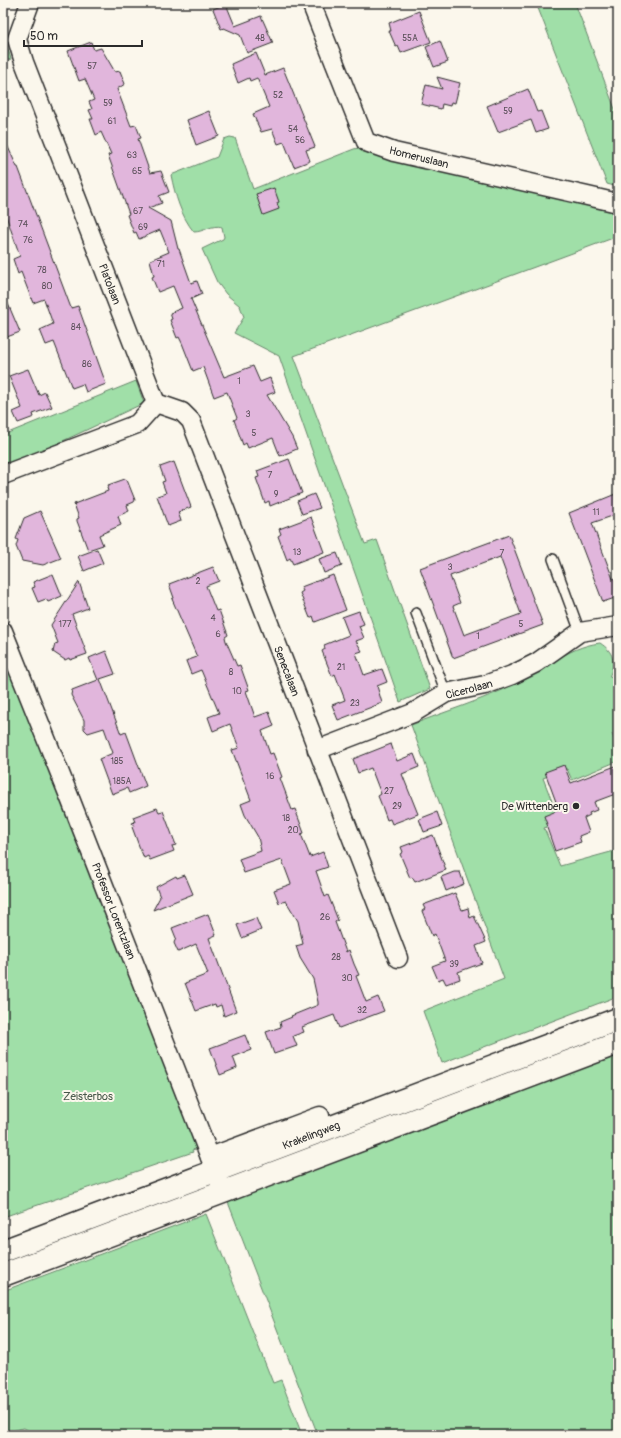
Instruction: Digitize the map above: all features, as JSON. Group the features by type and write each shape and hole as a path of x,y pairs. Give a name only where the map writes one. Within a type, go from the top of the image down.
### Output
{"main road":[{"name":"Krakelingweg","path":"3,1251 216,1173 618,1019"},
{"name":"Krakelingweg","path":"3,1275 216,1173 618,1044"}],"street":[{"name":"Platolaan","path":"30,3 17,39 24,62 156,403"},
{"name":"Homeruslaan","path":"311,3 366,142 394,152 618,202"},
{"path":"3,475 137,424 156,403"},
{"name":"Senecalaan","path":"156,403 182,412 191,421 398,958"},
{"name":"Cicerolaan","path":"317,750 413,713 446,693 485,685 512,675 536,663 580,632 618,626"},
{"name":"Professor Lorentzlaan","path":"3,631 216,1173"},
{"name":"Krakelingweg","path":"216,1173 320,1116"}],"lane":[{"path":"553,559 580,632"},
{"path":"416,613 446,693"}],"green space":[{"path":"536,3 575,3 618,117 618,187 607,184"},
{"path":"3,40 5,40 11,59 3,62"},
{"path":"230,137 235,138 253,189 354,149 367,146 618,209 618,250 613,238 294,356 365,544 377,540 430,689 400,702 279,356 234,333 244,317 240,306 226,294 217,282 202,249 223,239 222,227 211,227 194,232 185,219 177,198 171,175 217,157 224,139"},
{"path":"136,381 144,403 3,469 3,435"},
{"name":"Zeisterbos","path":"3,641 199,1148 192,1150 193,1152 3,1217"},
{"path":"600,643 605,646 611,654 613,667 609,677 618,673 618,731 612,734 618,748 618,761 572,780 567,769 543,778 560,822 544,828 560,866 618,850 618,996 442,1063 423,1011 504,979 411,725 500,691 524,679 565,654 588,645"},
{"path":"618,1049 618,1435 318,1435 226,1197"},
{"path":"206,1214 273,1383 281,1380 302,1435 37,1435 24,1428 3,1433 3,1291"}],"building":[{"path":"226,4 235,26 261,16 273,43 247,53 240,35 224,28 221,29 213,9"},
{"path":"419,11 431,42 401,53 398,46 396,47 389,31 391,31 389,23"},
{"path":"440,41 448,62 434,67 426,47"},
{"path":"91,42 94,50 101,48 115,72 120,71 125,84 117,89 131,126 136,125 141,138 138,139 150,173 161,171 169,192 159,196 162,203 148,208 171,221 178,249 191,283 197,281 202,294 191,299 224,377 253,366 260,382 270,378 275,392 267,395 292,437 297,449 280,456 273,438 248,448 246,443 243,445 234,420 237,418 227,392 214,397 203,367 193,371 182,343 179,337 177,338 170,320 172,319 170,313 182,308 173,286 158,292 152,277 154,276 150,260 169,252 160,230 139,239 136,232 134,233 127,215 129,214 108,155 111,154 101,132 96,135 90,119 93,119 89,110 92,109 89,102 94,100 85,79 79,81 68,51"},
{"path":"256,53 265,75 283,68 315,147 306,150 310,161 294,167 284,142 278,144 272,129 261,132 253,114 269,107 257,78 250,81 249,78 238,83 231,64"},
{"path":"437,77 460,83 455,103 451,102 450,106 442,104 441,109 421,104 426,85 442,89"},
{"path":"528,89 537,112 541,111 548,129 536,133 531,120 498,132 487,106"},
{"path":"209,111 219,136 196,145 187,120"},
{"path":"3,136 18,167 71,308 78,306 106,384 86,392 83,384 72,388 54,342 46,345 40,330 53,324 44,299 33,303 21,272 18,274 13,259 20,256 3,207"},
{"path":"274,188 279,202 277,203 279,209 263,215 256,194"},
{"path":"3,292 20,332 7,337 3,327"},
{"path":"28,369 39,395 45,392 52,407 33,414 34,417 18,423 13,412 22,408 9,376"},
{"path":"289,459 302,493 270,506 269,501 265,503 256,478 259,477 257,471"},
{"path":"174,462 191,507 178,512 181,521 168,526 157,496 166,493 162,482 165,481 160,467"},
{"path":"125,479 127,480 135,500 134,502 127,505 129,511 118,516 121,525 99,535 103,545 88,550 77,521 79,518 74,504 108,491 108,485"},
{"path":"618,493 618,514 592,523 613,579 618,577 618,597 603,602 569,513"},
{"path":"314,494 320,508 302,514 297,501"},
{"path":"40,511 61,558 43,565 22,561 16,546 18,540 16,539 24,518"},
{"path":"311,517 324,552 293,564 290,558 287,560 278,536 281,534 279,529"},
{"path":"509,535 543,625 453,658 420,568","holes":["500,557 521,614 464,635 453,606 460,603 450,576"]},
{"path":"97,549 103,563 84,571 78,556"},
{"path":"337,553 342,566 324,573 319,559"},
{"path":"213,567 219,581 206,586 216,611 219,610 228,635 225,637 226,641 237,666 240,665 249,690 246,691 255,717 269,712 274,726 262,731 270,754 273,753 282,777 280,778 292,810 295,809 304,833 301,834 310,857 323,852 328,867 316,871 325,897 328,895 338,920 335,922 346,952 349,950 359,975 356,976 366,1002 378,997 384,1011 339,1028 334,1015 302,1027 304,1032 293,1036 297,1046 274,1054 266,1032 281,1027 280,1022 318,1005 318,1002 313,979 300,958 296,946 303,944 298,921 286,901 279,903 274,890 291,884 282,860 244,873 239,859 261,851 258,837 245,815 241,804 251,800 232,750 239,748 230,724 213,731 208,717 219,713 201,670 191,674 186,661 197,657 172,599 174,598 169,584"},
{"path":"53,574 62,596 48,602 46,599 38,602 32,588 35,587 33,582"},
{"path":"333,575 346,610 315,622 313,616 310,618 300,593 303,591 301,587"},
{"path":"79,582 88,608 72,614 87,654 70,660 69,658 65,660 53,652 55,644 58,643 51,625"},
{"path":"359,611 364,624 359,626 364,638 356,641 362,651 356,653 364,675 382,669 387,682 377,686 382,703 338,720 332,705 345,700 335,674 332,676 322,651 325,649 324,645 349,635 342,617"},
{"path":"106,651 115,674 100,679 121,734 126,732 146,786 129,793 127,788 112,794 99,759 113,753 104,728 88,733 84,729 84,720 71,695 72,690 98,680 89,658"},
{"path":"391,744 397,761 414,754 419,767 402,774 418,814 392,824 390,819 387,820 378,796 381,794 371,768 358,773 353,759"},
{"name":"De Wittenberg","path":"564,765 571,783 618,765 618,793 594,802 597,810 589,813 590,815 584,818 589,832 579,836 581,842 555,851 544,816 559,810 545,772"},
{"path":"157,808 159,812 163,811 176,845 172,846 174,851 150,860 148,856 144,858 132,827 134,826 132,823 135,822 133,817"},
{"path":"437,812 442,826 424,832 419,819"},
{"path":"433,835 446,870 415,882 412,877 410,878 400,854 403,852 401,847"},
{"path":"454,872 460,872 464,884 446,891 441,877"},
{"path":"185,875 193,894 153,910 160,897 156,887 176,876 177,878"},
{"path":"455,893 462,910 468,908 470,918 474,916 486,942 476,946 482,963 458,972 460,979 446,984 443,978 438,980 432,966 445,961 435,934 432,936 422,911 425,909 423,905"},
{"path":"208,914 216,935 209,938 236,1011 224,1016 221,1005 216,1007 215,1004 196,1011 185,983 208,974 196,944 178,952 174,943 176,938 172,928"},
{"path":"256,918 261,930 242,938 237,925"},
{"path":"245,1035 251,1050 233,1057 237,1068 220,1075 210,1048"}],"place":[{"name":"De Wittenberg","path":"576,806"}]}
